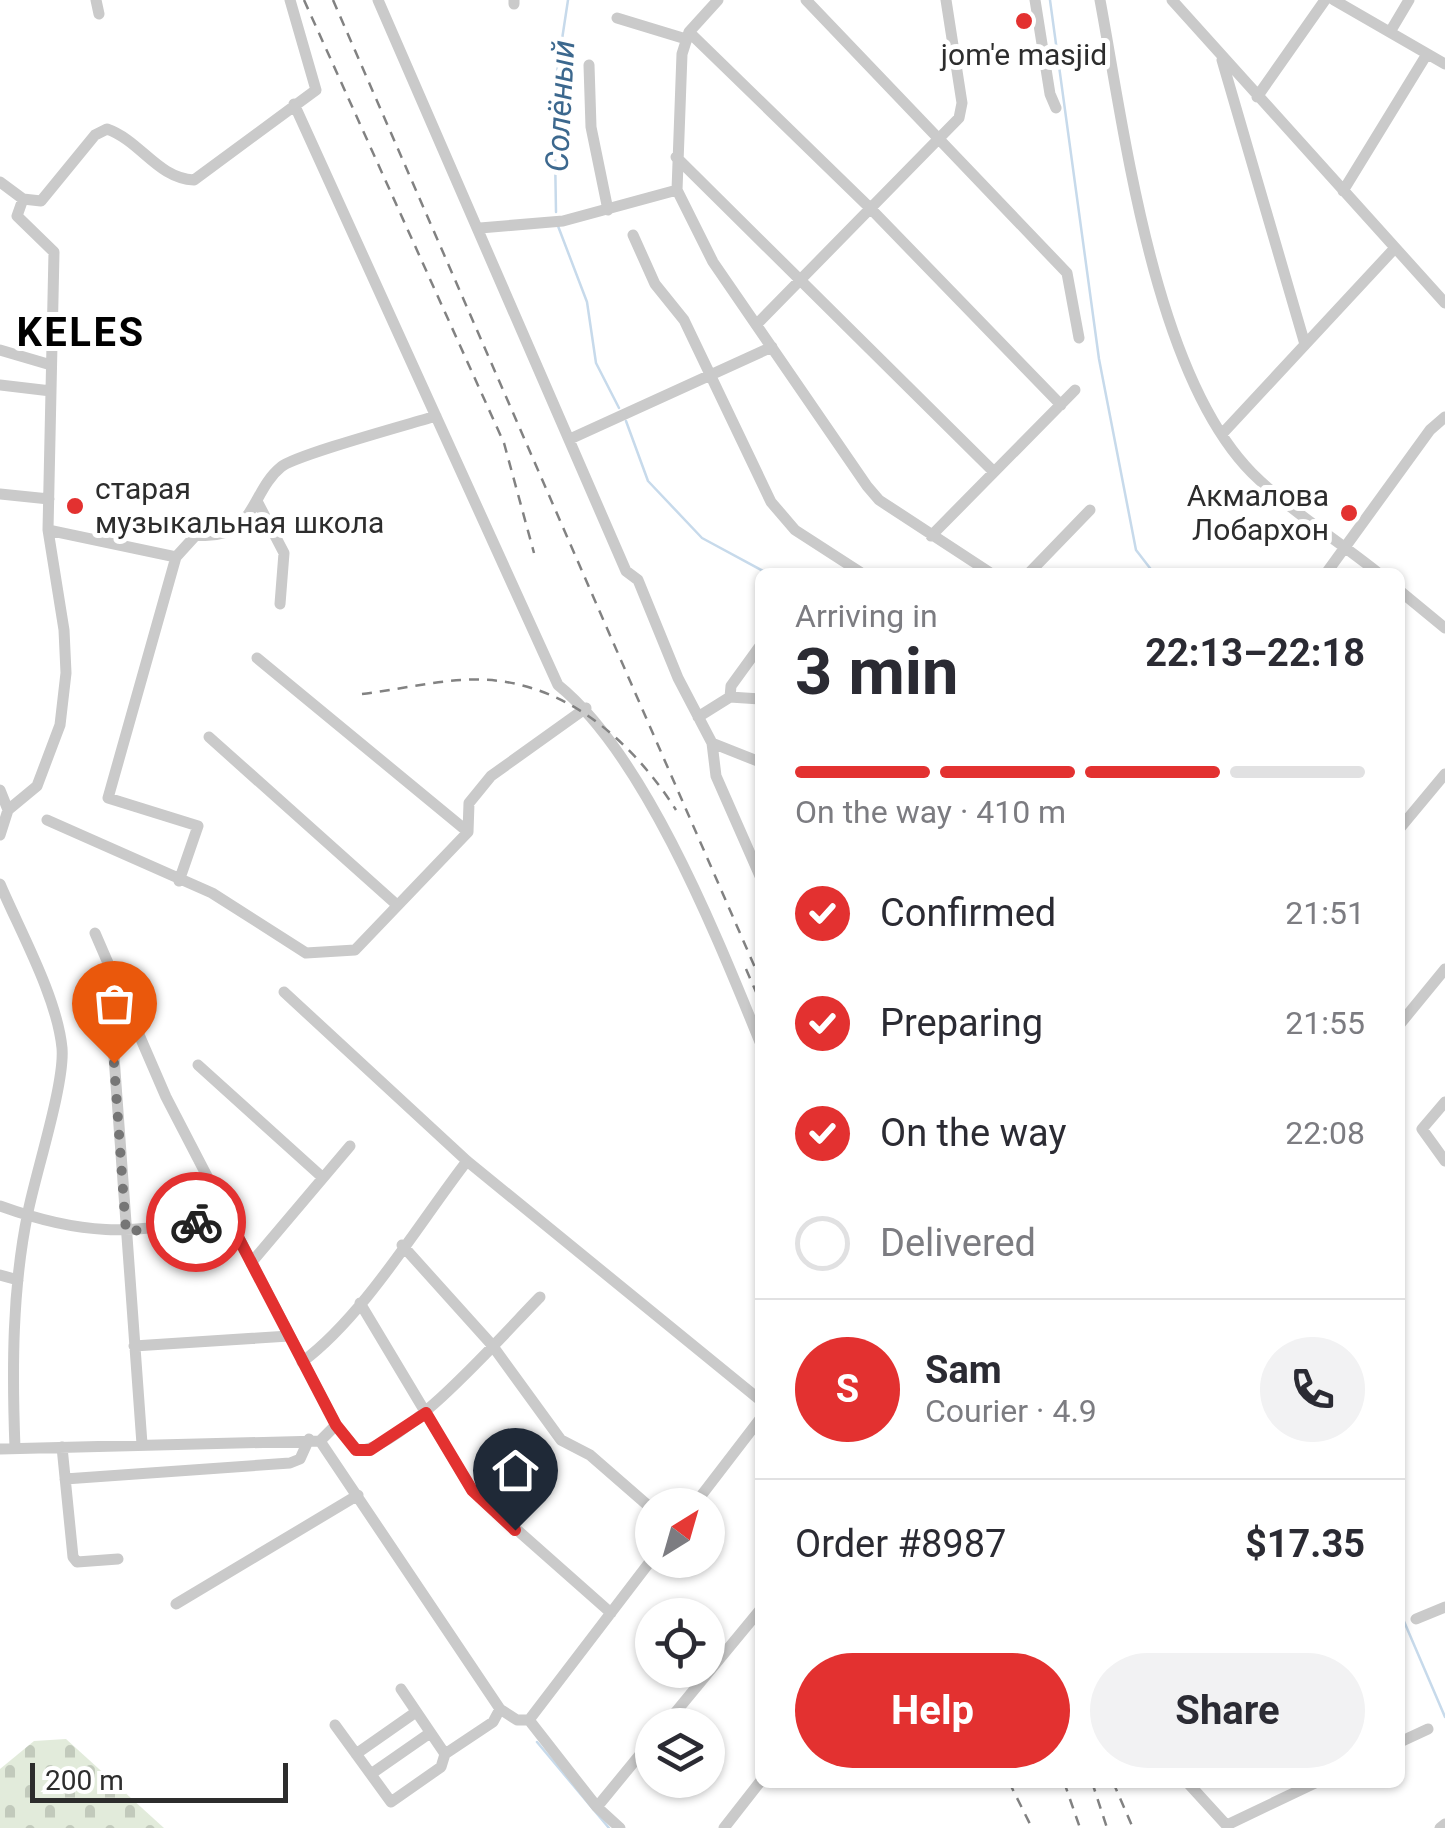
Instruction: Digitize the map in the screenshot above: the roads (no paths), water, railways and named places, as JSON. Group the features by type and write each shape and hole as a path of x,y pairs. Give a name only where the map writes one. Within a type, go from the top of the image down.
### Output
{"street":[{"path":"96,0 99,14"},
{"path":"0,182 23,198 41,200 95,135 108,129 122,134 174,178 194,180 316,90 290,0"},
{"path":"378,0 626,572 638,580 712,743 716,776 755,865"},
{"path":"718,0 687,35 676,190 713,262 867,486 879,500 982,568"},
{"path":"806,0 1067,273 1078,338"},
{"path":"758,324 962,112 946,0"},
{"path":"1035,0 1050,94 1056,108"},
{"path":"1100,0 1148,254 1184,359 1222,434 1252,472 1372,568"},
{"path":"1172,0 1445,303"},
{"path":"1258,97 1324,0"},
{"path":"1334,0 1445,64"},
{"path":"1390,32 1410,0"},
{"path":"617,18 687,35 870,208 1061,405"},
{"path":"1343,191 1427,54"},
{"path":"1221,56 1304,342"},
{"path":"589,65 591,128 608,210"},
{"path":"294,104 558,685 601,724 682,863 755,1031"},
{"path":"676,157 994,472"},
{"path":"480,228 563,222 676,190"},
{"path":"0,834 8,810 37,786 60,725 64,630 48,530 54,252 17,216 23,198"},
{"path":"633,235 655,284 684,320 771,502 795,530 854,568"},
{"path":"1222,434 1394,249"},
{"path":"570,439 772,347"},
{"path":"0,350 52,365"},
{"path":"0,385 51,391"},
{"path":"931,536 1075,390"},
{"path":"179,881 198,826 108,798 176,557 196,535 215,537 236,527 281,466 436,416"},
{"path":"1330,568 1430,430 1445,418"},
{"path":"0,494 49,499"},
{"path":"258,502 284,553 280,604"},
{"path":"1034,568 1090,510"},
{"path":"48,530 176,557"},
{"path":"1405,595 1445,628"},
{"path":"730,696 731,686 755,653"},
{"path":"257,658 468,832"},
{"path":"698,717 730,696 755,698"},
{"path":"47,820 212,893 306,953 355,950 468,832 470,803 492,776 586,708"},
{"path":"209,737 397,906"},
{"path":"712,743 755,760"},
{"path":"1405,822 1445,774"},
{"path":"0,790 8,810"},
{"path":"0,884 56,1022 62,1054 27,1215 6,1376 15,1448"},
{"path":"95,933 166,1097 336,1425 359,1452 370,1450 426,1413 540,1297"},
{"path":"1405,1018 1445,969"},
{"path":"284,992 468,1161 755,1396"},
{"path":"112,1030 142,1444"},
{"path":"198,1064 322,1178"},
{"path":"1445,1102 1422,1129 1445,1161"},
{"path":"251,1262 350,1146"},
{"path":"302,1362 324,1346 360,1303 468,1161"},
{"path":"0,1206 92,1232 126,1232 228,1218"},
{"path":"402,1245 492,1345 562,1440 590,1455 635,1494"},
{"path":"0,1276 18,1280"},
{"path":"360,1303 472,1490 490,1510 611,1613"},
{"path":"134,1346 289,1336"},
{"path":"65,1479 290,1464 336,1425"},
{"path":"707,1488 755,1426"},
{"path":"0,1449 314,1440"},
{"path":"314,1440 358,1495 500,1709 516,1720 530,1720"},
{"path":"62,1447 75,1560 118,1559"},
{"path":"176,1604 358,1495"},
{"path":"530,1720 638,1578"},
{"path":"1416,1619 1445,1607"},
{"path":"679,1708 755,1616"},
{"path":"401,1689 445,1754"},
{"path":"335,1725 390,1802 441,1767 445,1754 492,1722 500,1709"},
{"path":"356,1754 416,1712"},
{"path":"530,1720 598,1808 620,1828"},
{"path":"1405,1740 1428,1729"},
{"path":"371,1774 430,1732"},
{"path":"598,1808 635,1761"},
{"path":"724,1828 755,1788"},
{"path":"1193,1788 1228,1827 1304,1788"}],"waterway":[{"name":"Солёный","path":"556,212 554,92 568,0"},
{"path":"1050,0 1099,359 1136,550 1150,568"},
{"name":"Солёный","path":"558,226 587,302 596,363 619,408"},
{"name":"Солёный","path":"626,421 648,481 702,538 758,568"},
{"name":"Солёный","path":"1405,1624 1445,1717"},
{"path":"537,1742 609,1828"}],"railway":[{"path":"304,0 504,443 534,553"},
{"path":"333,0 755,968"},
{"path":"362,694 462,680 528,687 558,699 612,735 636,757 676,810"},
{"path":"746,969 755,990"},
{"path":"1012,1788 1032,1828"},
{"path":"1066,1788 1080,1828"},
{"path":"1094,1788 1107,1828"},
{"path":"1116,1788 1133,1828"}],"place":[{"name":"jom'e masjid","path":"1024,21"},
{"name":"старая музыкальная школа","path":"75,506"},
{"name":"Акмалова Лобархон","path":"1349,513"}],"district":[{"name":"KELES","path":"81,332"}]}
